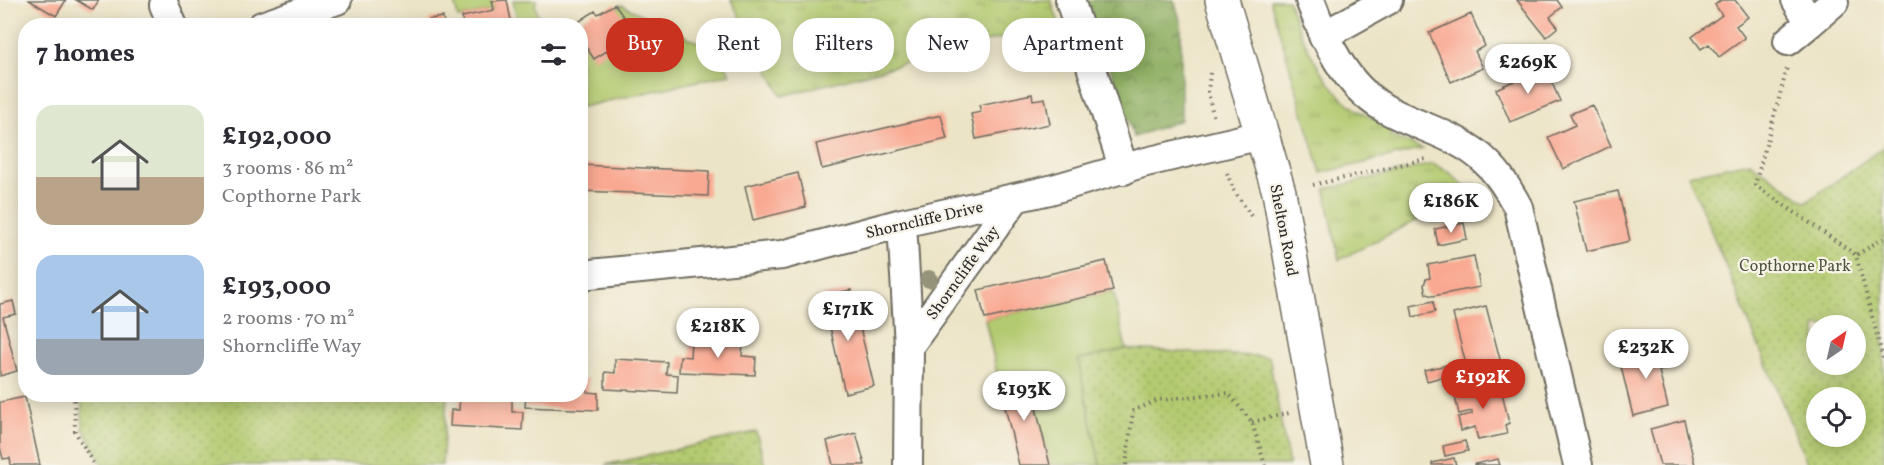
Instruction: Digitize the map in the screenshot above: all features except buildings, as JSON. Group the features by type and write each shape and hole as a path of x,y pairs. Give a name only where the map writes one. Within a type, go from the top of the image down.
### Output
{"main road":[{"name":"Shelton Road","path":"1222,0 1279,192 1328,465"}],"street":[{"path":"285,18 337,0"},
{"path":"1070,0 1124,170"},
{"path":"1310,0 1323,36 1345,72 1383,108 1439,132 1485,160 1502,180 1518,207 1578,465"},
{"path":"1323,36 1388,0"},
{"path":"1788,41 1803,12 1834,2"},
{"name":"Shorncliffe Drive","path":"588,274 782,255 902,223 1015,199 1146,162 1262,135"},
{"name":"Shorncliffe Way","path":"909,346 1015,199"},
{"name":"Shorncliffe Way","path":"902,223 909,346 908,465"}],"path":[{"path":"1788,41 1790,58 1755,185 1856,255 1884,362"},
{"path":"1313,185 1468,150"},
{"path":"1856,255 1884,238"},
{"path":"1126,465 1133,411 1158,400 1228,393 1252,422 1265,465"},
{"path":"74,402 75,431 94,465"},
{"path":"1252,422 1296,411"}],"green space":[{"path":"454,0 492,0 494,10 458,18"},
{"path":"513,0 537,0 535,5 539,18 517,18"},
{"path":"731,0 1051,0 1057,18 1002,18 1002,38 990,41 990,18 906,18 906,63 894,66 894,18 793,18 793,72 873,72 782,96 769,72 781,72 781,18 741,18"},
{"path":"1087,0 1174,0 1181,23 1181,120 1134,137 1112,72 1145,72 1145,18 1093,18"},
{"path":"1270,0 1288,0 1314,60 1344,99 1356,109 1393,129 1390,136 1423,149 1321,173"},
{"path":"622,5 649,18 606,18 606,72 684,72 684,35 696,41 696,72 729,72 730,74 588,105 588,32"},
{"name":"Copthorne Park","path":"1884,147 1884,465 1808,465 1688,175 1750,162 1806,202"},
{"path":"1432,164 1449,172 1478,200 1417,220 1339,260 1325,189"},
{"path":"1113,291 1126,349 1078,360 1100,465 1050,465 1029,376 999,382 985,319"},
{"path":"1126,349 1269,357 1289,465 1100,465 1078,360"},
{"path":"81,402 446,402 442,465 103,465 83,428"},
{"path":"756,432 765,465 605,465"}]}
